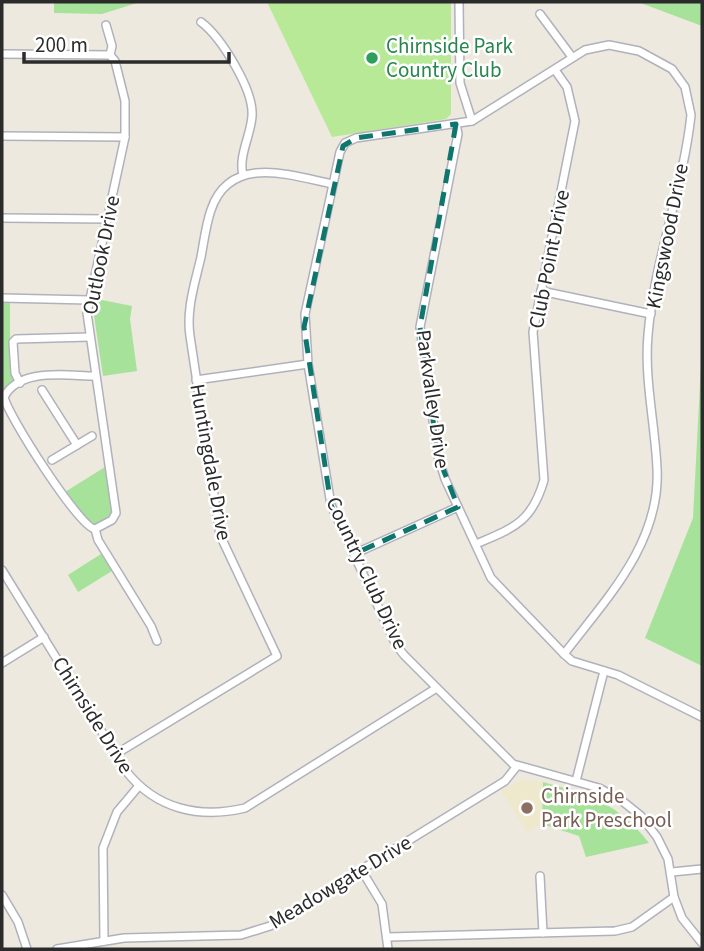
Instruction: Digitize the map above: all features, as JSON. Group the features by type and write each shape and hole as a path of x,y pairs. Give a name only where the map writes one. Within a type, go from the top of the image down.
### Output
{"street":[{"path":"459,2 460,83 472,121"},
{"path":"540,14 572,57"},
{"path":"201,22 216,33 251,102 251,127 242,162 243,175 264,170 332,184"},
{"name":"Outlook Drive","path":"95,529 112,520 116,513 90,337 89,300 124,137 125,101 115,61 110,55 112,46 106,25"},
{"path":"456,124 472,121 585,50 609,45 639,51 672,69 685,87 691,103 702,101"},
{"path":"2,54 110,55"},
{"name":"Club Point Drive","path":"476,544 508,531 527,518 538,501 544,480 533,332 575,121 567,87 555,70"},
{"name":"Kingswood Drive","path":"564,654 623,576 639,548 651,517 657,471 647,346 651,314 690,127 691,103"},
{"name":"Country Club Drive","path":"456,124 356,138 345,143 340,152 305,314 308,363 331,505 396,645 435,689 517,766 610,793 641,816 657,836 672,872 674,897 682,918 702,943"},
{"name":"Parkvalley Drive","path":"456,124 458,134 420,327 438,456 458,507 500,589 572,661 604,671 702,717"},
{"path":"2,136 124,137"},
{"name":"Huntingdale Drive","path":"116,754 277,656 220,535 196,380 189,313 210,211 225,187 243,175"},
{"path":"2,218 107,219"},
{"path":"541,291 651,314"},
{"path":"2,298 89,300"},
{"path":"20,383 15,373 13,342 16,338 90,337"},
{"path":"196,380 308,363"},
{"path":"95,376 40,376 20,383 6,392 4,401 59,491 86,527 95,529 98,540 151,626 157,641"},
{"path":"43,390 77,445"},
{"path":"52,460 92,436"},
{"path":"354,554 458,507"},
{"name":"Chirnside Drive","path":"2,570 138,787 167,805 187,811 225,813 245,808 435,689"},
{"path":"2,663 44,637"},
{"path":"576,781 604,671"},
{"name":"Meadowgate Drive","path":"57,949 104,941 227,936 256,932 362,871 505,781 517,766"},
{"path":"104,941 103,848 117,812 138,787"},
{"path":"672,872 702,869"},
{"path":"362,871 382,904 388,949"},
{"path":"540,876 542,933"},
{"path":"2,895 18,922 27,949"},
{"path":"388,937 623,929 639,922 674,897"}],"highlighted area":[{"path":"456,124 420,327 438,456 458,507 354,554 331,505 304,327 343,146 356,138"}],"shaded area":[{"name":"Chirnside Park Preschool","path":"520,780 543,782 542,824 527,832 501,791"}],"green space":[{"path":"54,2 140,2 102,14 54,13"},
{"name":"Chirnside Park Country Club","path":"267,2 451,2 451,114 446,119 332,137"},
{"path":"638,2 702,2 702,26"},
{"path":"97,299 132,306 130,319 137,371 103,376 94,316"},
{"path":"3,302 10,302 10,371 14,380 2,390"},
{"path":"702,346 702,666 645,638 693,518"},
{"path":"105,467 112,511 109,517 95,525 88,523 65,492"},
{"path":"101,554 112,571 78,592 68,575"},
{"path":"543,782 602,802 626,818 649,843 586,857 579,836 542,824"}],"place":[{"name":"Chirnside Park Country Club","path":"372,58"},
{"name":"Chirnside Park Preschool","path":"527,808"}]}
